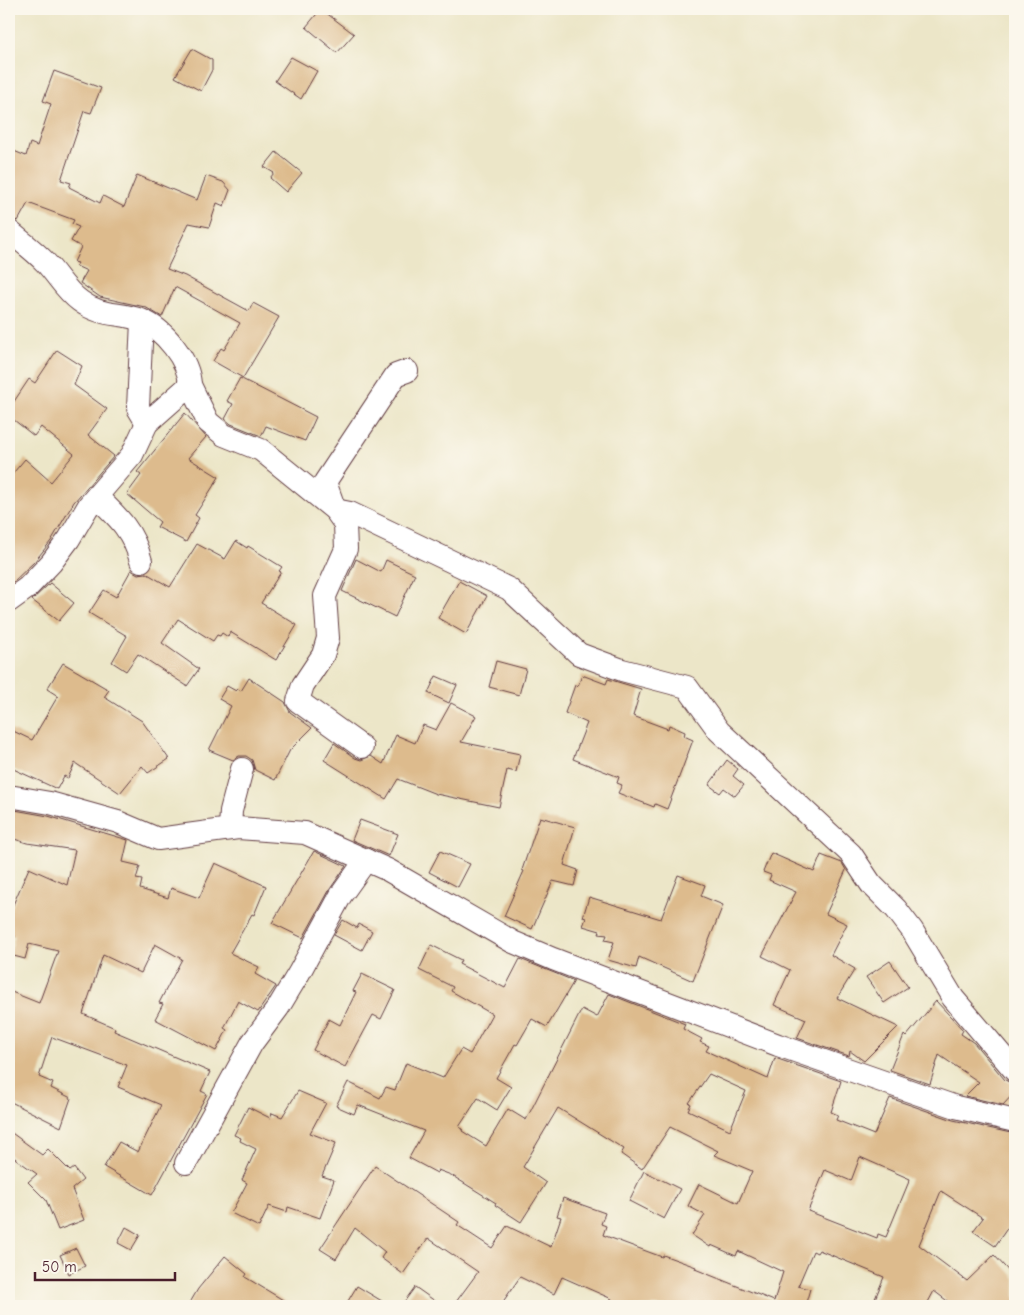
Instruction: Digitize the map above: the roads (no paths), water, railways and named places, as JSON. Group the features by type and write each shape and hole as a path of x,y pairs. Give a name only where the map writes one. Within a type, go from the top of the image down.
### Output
{"street":[{"path":"9,231 46,263 79,300 99,312 142,321 164,336 190,373 190,385 208,422 224,435 260,450 335,510 346,524 346,549 325,596 328,638 323,655 304,685 298,701 362,748"},
{"path":"142,321 138,408 147,422"},
{"path":"335,510 325,482 396,375 407,371"},
{"path":"9,601 27,588 51,563 97,497 132,455 147,422 190,385"},
{"path":"97,497 124,524 136,542 141,561"},
{"path":"335,510 357,516 508,589 579,654 631,672 686,687 718,731 851,854 871,884 896,909 912,930 952,998 1015,1071"},
{"path":"230,829 231,811 242,769"},
{"path":"9,796 50,803 118,822 158,839 230,829 305,833 366,860 431,894 514,942 553,959 778,1045 956,1107 1015,1121"},
{"path":"186,1163 252,1043 278,1008 341,895 366,860"}]}
